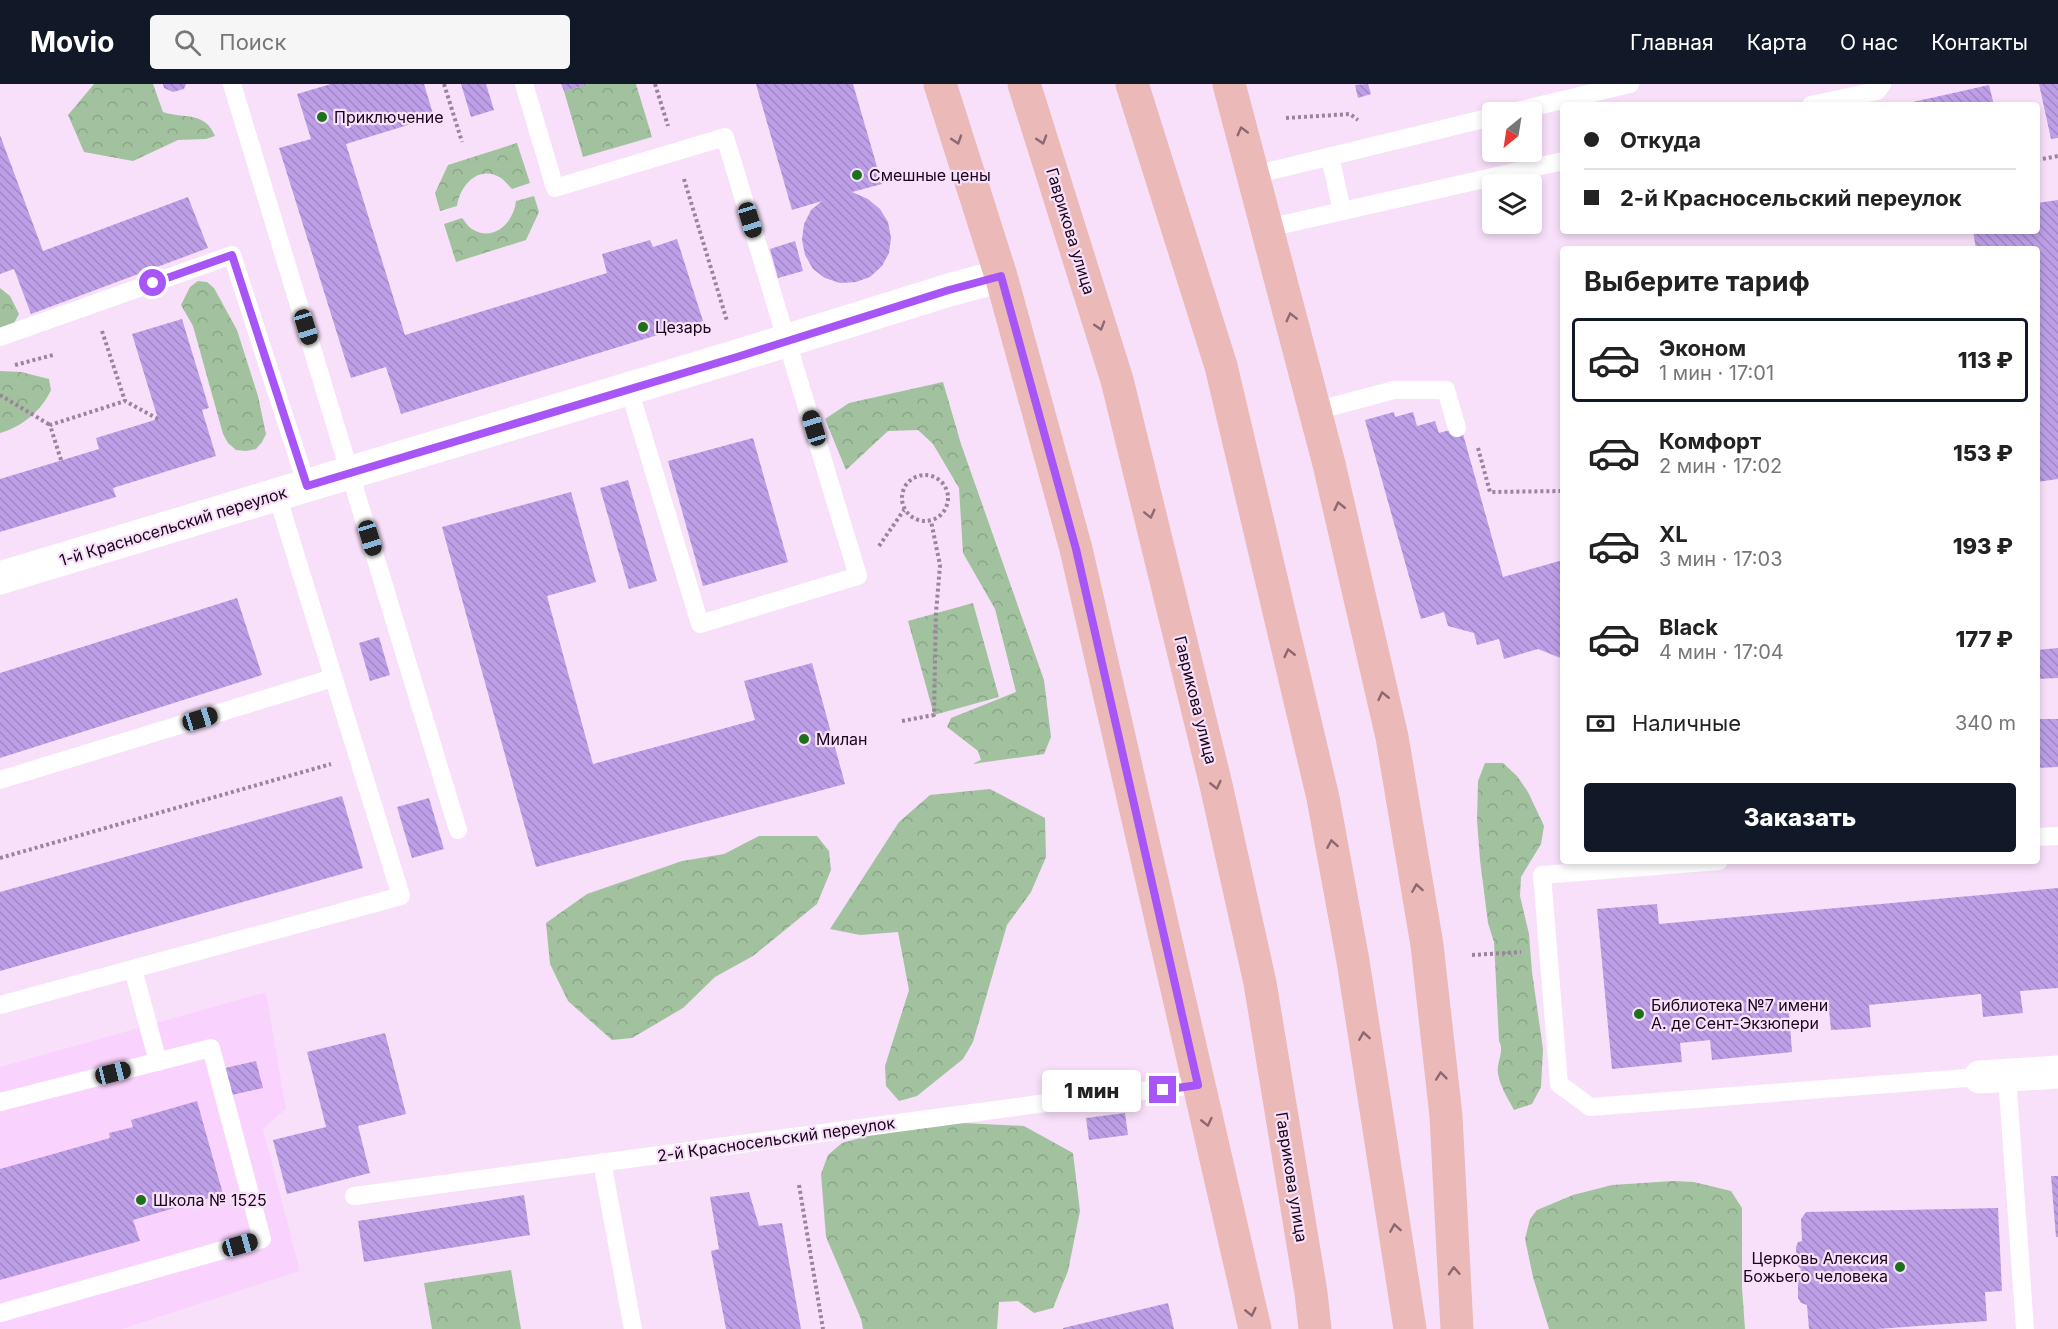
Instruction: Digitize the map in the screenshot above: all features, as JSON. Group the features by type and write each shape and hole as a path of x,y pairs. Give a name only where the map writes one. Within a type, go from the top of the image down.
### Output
{"main road":[{"path":"940,84 1001,276 1076,549 1255,1329"},
{"name":"Гаврикова улица","path":"1024,84 1117,380 1216,785 1260,983 1315,1329"},
{"path":"1132,84 1221,366 1323,798 1354,972 1410,1329"},
{"path":"1229,84 1329,464 1392,737 1427,945 1446,1116 1457,1329"}],"street":[{"name":"1-й Красносельский переулок","path":"0,578 1001,276"},
{"path":"1994,1076 2058,1072"}],"lane":[{"path":"232,84 458,830"},
{"path":"524,84 555,188 725,136 858,576 700,624 628,389"},
{"path":"1542,105 1630,84"},
{"path":"1825,102 1877,91 1882,84"},
{"path":"1254,175 1482,119"},
{"path":"1330,156 1342,211"},
{"path":"1268,228 1560,162"},
{"path":"0,337 232,255 292,490 333,678 401,896 0,1005"},
{"path":"1315,411 1394,390 1446,390 1456,428"},
{"path":"0,780 333,678"},
{"path":"2040,837 2058,836"},
{"path":"1678,864 1542,874 1559,1084 1590,1107 1994,1076 2025,1329"},
{"path":"133,969 158,1062"},
{"path":"0,1102 211,1048 262,1239 0,1313"},
{"name":"2-й Красносельский переулок","path":"354,1196 1096,1096 1198,1085"},
{"path":"602,1162 633,1329"}],"path":[{"path":"444,84 462,142"},
{"path":"655,84 737,357"},
{"path":"1286,118 1350,114"},
{"path":"2040,159 2058,156"},
{"path":"94,304 125,401 158,419"},
{"path":"10,366 52,355"},
{"path":"0,394 50,425 61,460"},
{"path":"50,425 125,401"},
{"path":"1480,455 1490,492 1560,491"},
{"path":"928,475 938,479 945,487 948,497 947,507 941,516 931,521 921,522 911,518 904,510 901,500 903,489 909,481 918,476 928,475"},
{"path":"858,576 904,510"},
{"path":"902,721 934,715 936,613 940,565 931,521"},
{"path":"0,858 358,756"},
{"path":"1472,955 1514,952"},
{"path":"799,1185 824,1329"}],"shaded area":[{"name":"Школа № 1525","path":"266,992 286,1109 263,1129 300,1271 122,1329 0,1329 0,1067"}],"green space":[{"path":"94,84 153,84 163,112 200,119 211,128 215,136 206,139 178,140 133,161 84,152 68,115"},
{"path":"588,84 636,84 652,137 583,157 564,91"},
{"path":"517,143 530,183 512,189 501,178 493,174 478,175 466,184 457,206 440,211 435,193 448,165"},
{"path":"534,196 539,212 526,240 456,262 444,224 462,218 471,228 480,233 495,232 507,223 516,201"},
{"path":"198,281 207,282 214,288 237,330 258,396 266,434 256,449 236,450 223,434 193,326 181,305 190,287"},
{"path":"0,288 10,296 19,314 14,323 0,328"},
{"path":"0,371 21,372 49,379 51,390 37,411 30,417 16,427 0,433"},
{"path":"943,382 961,444 1044,680 1051,737 1044,754 972,764 981,760 978,751 947,727 951,718 1016,692 995,609 963,553 959,488 933,444 918,430 888,431 846,470 825,419 849,403"},
{"path":"973,603 999,697 934,715 908,621"},
{"path":"1485,763 1503,763 1517,776 1528,792 1544,826 1541,844 1521,877 1520,896 1529,934 1543,1049 1541,1087 1532,1104 1514,1110 1502,1088 1498,1074 1501,1045 1494,942 1488,923 1480,860 1477,820 1478,781"},
{"path":"990,789 1045,818 1046,857 1031,892 1007,925 973,1042 963,1059 917,1096 899,1101 886,1086 885,1066 909,990 898,932 860,935 830,929 899,822 930,795"},
{"path":"759,836 817,836 829,851 831,870 817,904 753,956 715,977 683,1008 632,1038 612,1040 568,1001 550,964 546,923 587,894 682,861 724,854"},
{"path":"923,1121 1024,1126 1073,1153 1080,1211 1068,1271 1053,1308 1034,1313 1018,1301 999,1302 997,1329 863,1329 861,1319 826,1237 821,1174 828,1155 842,1143"},
{"path":"1694,1182 1731,1191 1742,1208 1742,1288 1745,1329 1549,1329 1533,1277 1525,1239 1530,1219 1537,1210 1573,1195 1612,1185"},
{"path":"511,1270 521,1329 432,1329 424,1283"}],"building":[{"path":"163,84 186,84 184,89 173,92 164,88"},
{"path":"331,84 424,84 434,117 346,144 405,335 607,273 602,254 650,240 653,247 677,239 703,321 401,414 386,367 351,378 279,148 311,139 297,94"},
{"path":"461,84 486,84 494,110 471,117"},
{"path":"561,84 586,84 586,85 564,91"},
{"path":"756,84 853,84 882,184 852,192 868,199 880,209 888,222 891,238 889,253 882,266 870,277 856,282 840,283 825,278 813,269 805,255 802,240 804,224 811,210 822,201 792,210"},
{"path":"1368,84 1371,94 1358,98 1355,85"},
{"path":"2039,84 2058,84 2058,138 2051,139"},
{"path":"1989,85 1993,102 1913,102"},
{"path":"0,135 43,251 188,197 208,248 31,314 14,269 0,274"},
{"path":"2058,200 2058,479 2040,482 2040,246 1976,246 1974,234 2040,234 2040,203"},
{"path":"795,241 803,271 778,278 770,249"},
{"path":"182,319 209,408 202,410 216,456 113,488 116,497 0,532 0,479 99,449 96,438 158,419 132,334"},
{"path":"1394,412 1395,417 1413,412 1417,426 1435,421 1439,433 1461,427 1503,577 1560,561 1560,658 1538,649 1504,659 1499,639 1477,645 1474,633 1448,626 1444,612 1421,619 1365,420"},
{"path":"753,438 788,562 703,586 668,461"},
{"path":"628,480 657,581 629,589 600,488"},
{"path":"571,492 596,582 547,596 593,764 755,720 744,681 812,663 845,784 536,867 442,527"},
{"path":"237,598 262,675 0,758 0,673"},
{"path":"379,637 390,675 370,681 359,643"},
{"path":"2058,648 2058,678 2040,679 2040,650"},
{"path":"2040,719 2058,719 2058,767 2040,768"},
{"path":"342,796 363,868 0,971 0,892"},
{"path":"429,798 444,849 412,858 397,807"},
{"path":"2058,888 2058,988 2020,991 2023,1013 1983,1017 1981,994 1869,1005 1871,1027 1851,1029 1831,1030 1829,1009 1789,1012 1792,1052 1712,1060 1710,1040 1680,1043 1682,1062 1612,1069 1597,909 1657,904 1659,924"},
{"path":"385,1033 406,1114 358,1126 370,1173 287,1194 273,1140 326,1127 307,1052"},
{"path":"256,1061 263,1088 232,1095 225,1068"},
{"path":"197,1101 223,1194 133,1220 140,1241 0,1280 0,1169 110,1138 109,1133 133,1127 131,1120"},
{"path":"1125,1113 1128,1135 1089,1140 1086,1118"},
{"path":"2051,1176 2058,1176 2058,1237 2056,1237"},
{"path":"749,1192 759,1226 782,1223 801,1329 726,1329 711,1251 719,1249 710,1197"},
{"path":"524,1195 530,1235 364,1262 358,1221"},
{"name":"Церковь Алексия Божьего человека","path":"1998,1208 2002,1291 1985,1292 1987,1321 1877,1329 1809,1329 1807,1305 1801,1303 1798,1298 1798,1276 1801,1269 1797,1265 1796,1247 1798,1242 1802,1241 1801,1219 1806,1212"},
{"path":"1168,1303 1174,1329 1063,1329 1063,1328"}],"place":[{"name":"Приключение","path":"322,117"},
{"name":"Смешные цены","path":"857,175"},
{"name":"Цезарь","path":"643,327"},
{"name":"Милан","path":"804,739"},
{"name":"Библиотека №7 имени А. де Сент-Экзюпери","path":"1639,1014"},
{"name":"Школа № 1525","path":"141,1200"},
{"name":"Церковь Алексия Божьего человека","path":"1900,1267"}],"route":[{"path":"153,283 232,255 307,486 1001,276 1076,549 1198,1085 1163,1090"}]}
